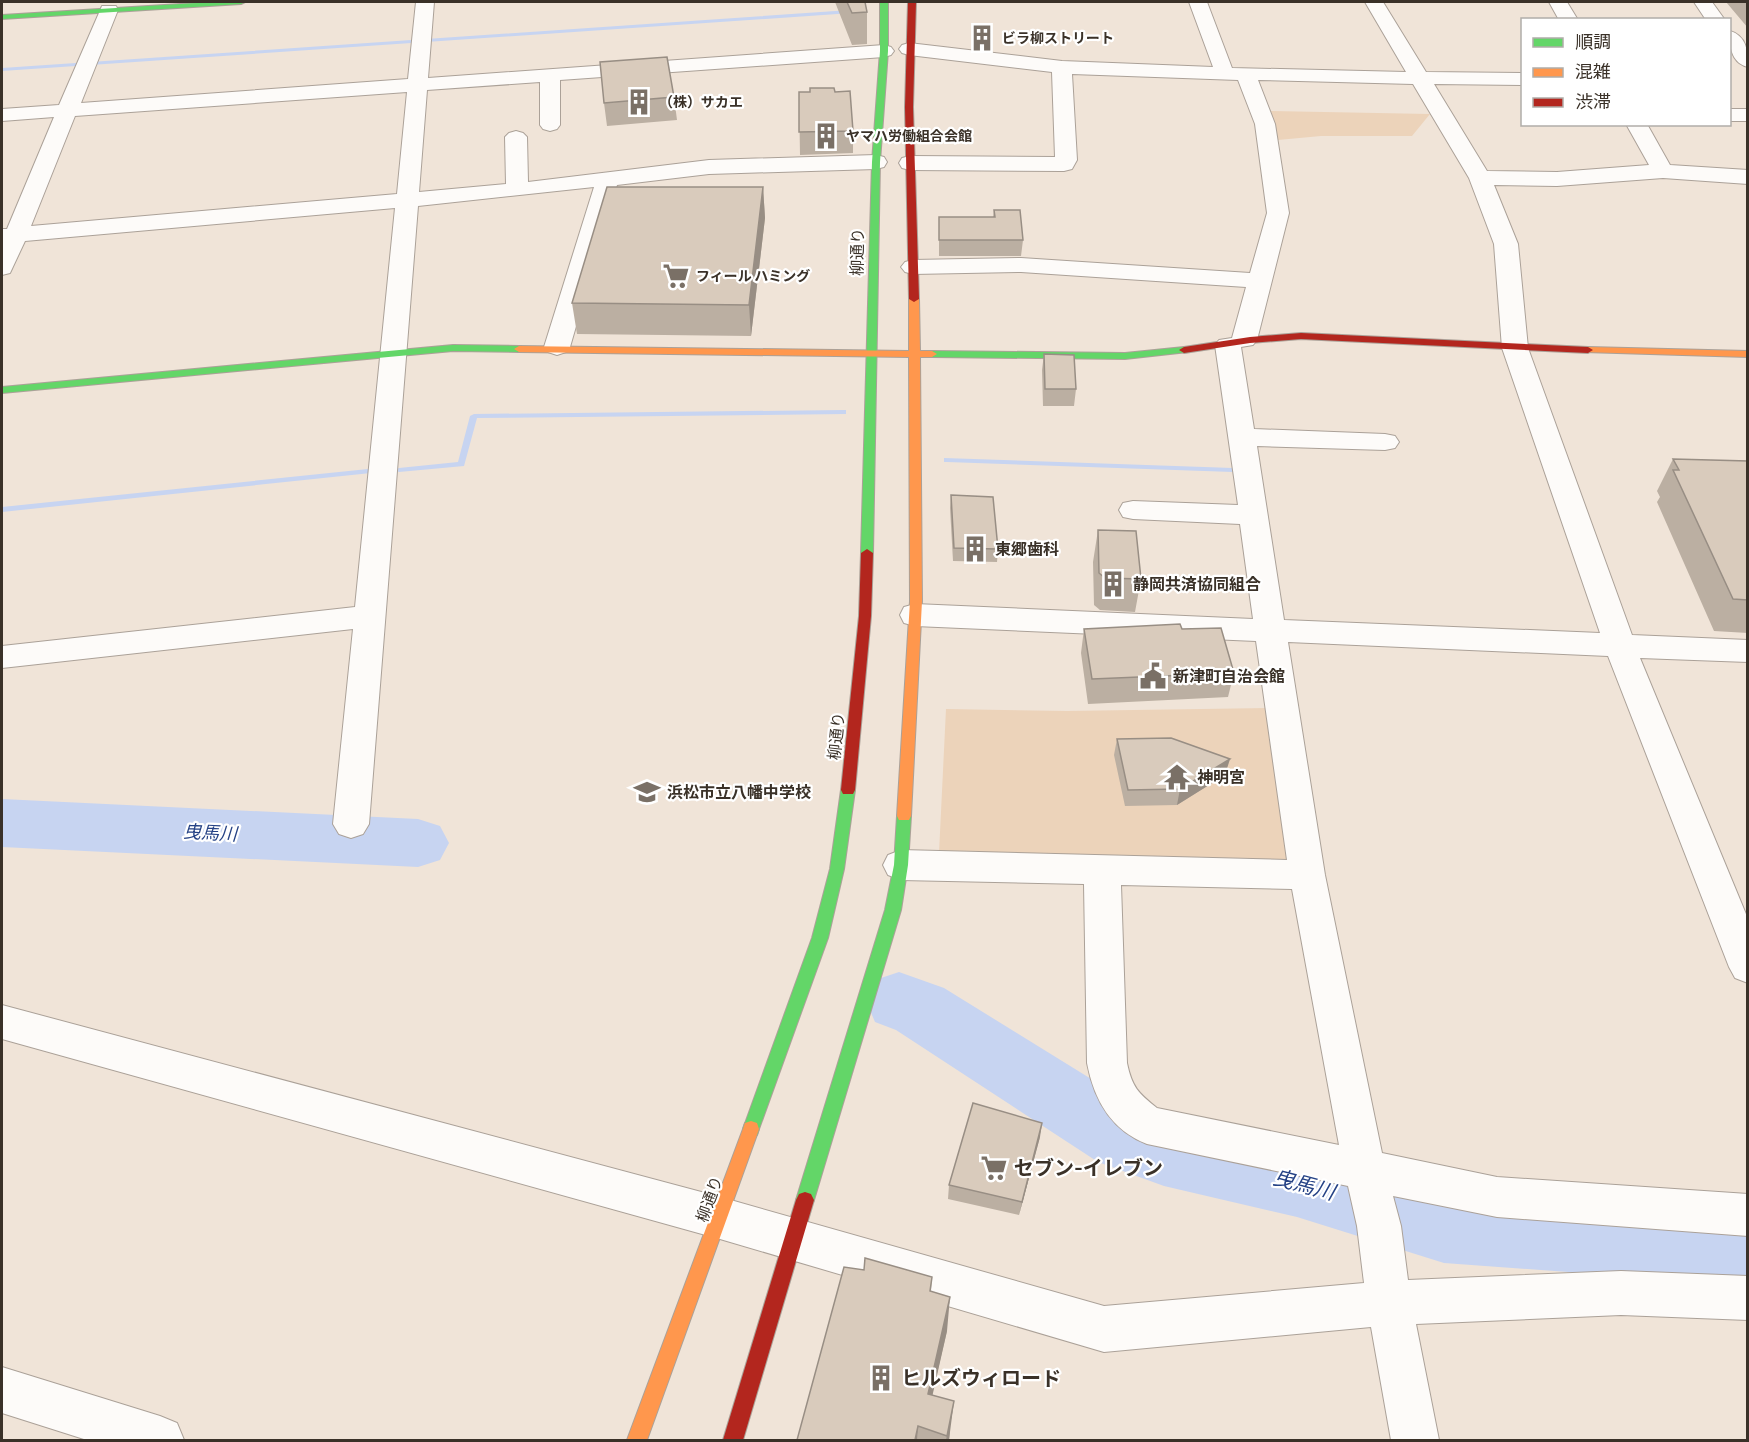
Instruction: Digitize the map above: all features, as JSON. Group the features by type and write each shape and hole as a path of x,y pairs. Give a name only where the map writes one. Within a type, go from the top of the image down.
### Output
{"street":[{"path":"2,17 111,6 241,2"},
{"path":"351,824 425,2"},
{"name":"柳通り","path":"637,1440 720,1218 820,938 837,869 845,820 865,616 876,162 884,51 884,2"},
{"path":"733,1440 893,910 901,864 915,615 916,355 909,49 912,2"},
{"path":"1198,2 1236,75 1265,124 1278,213 1259,281 1236,343 1241,437 1307,875 1379,1226 1389,1303 1415,1440"},
{"path":"1374,2 1480,178 1506,244 1515,348 1620,646 1748,967"},
{"path":"1558,2 1568,18"},
{"path":"1703,2 1715,18"},
{"path":"2,268 9,236 111,6"},
{"path":"1731,38 1748,61"},
{"path":"909,49 1062,67 1236,75 1521,79"},
{"path":"2,115 884,51"},
{"path":"910,163 1064,164 1066,160 1062,67"},
{"path":"550,75 550,125"},
{"path":"1731,115 1748,115"},
{"path":"1637,126 1663,171"},
{"path":"516,137 517,190"},
{"path":"9,236 407,201 709,167 876,162"},
{"path":"1480,178 1557,179 1663,171 1748,177"},
{"path":"557,347 608,179"},
{"path":"913,267 1021,265 1259,281"},
{"path":"2,390 453,348 557,347 916,355 1125,356 1305,337 1515,348 1748,354"},
{"path":"1241,437 1385,441"},
{"path":"1133,510 1253,515"},
{"path":"915,615 1748,651"},
{"path":"2,657 370,616"},
{"path":"901,864 1307,875"},
{"path":"1102,870 1107,1063 1112,1089 1121,1104 1147,1125 1367,1176 1497,1197 1748,1215"},
{"path":"2,1022 720,1218 1104,1329 1389,1303 1621,1293 1748,1298"},
{"path":"2,1390 160,1440"}],"shaded area":[{"path":"1271,111 1430,114 1412,136 1321,136 1278,140"},
{"path":"1268,708 1292,863 939,853 946,709 1067,711"}],"building":[{"path":"847,2 865,2 867,12 852,13"},
{"path":"667,57 674,97 604,103 600,62"},
{"path":"810,88 834,88 835,92 850,91 853,131 799,132 799,92 810,92"},
{"name":"フィール ハミング","path":"607,187 763,187 749,305 572,303"},
{"path":"994,210 1020,210 1023,240 939,240 939,217 995,217"},
{"path":"1044,354 1074,355 1076,389 1045,389"},
{"path":"1673,459 1748,461 1748,600 1733,599 1673,470 1679,470"},
{"path":"951,495 993,497 998,549 954,548"},
{"path":"1098,530 1136,531 1141,579 1105,578 1099,573"},
{"path":"1180,624 1182,629 1221,628 1234,673 1092,679 1084,629"},
{"path":"1171,738 1230,759 1180,789 1128,790 1117,739"},
{"name":"セブン-イレブン","path":"973,1103 1042,1123 1022,1202 949,1185"},
{"name":"ヒルズウィロード","path":"865,1258 932,1277 930,1291 950,1297 928,1394 954,1401 947,1436 918,1426 915,1440 797,1440 844,1267 864,1270"}],"waterway":[{"path":"2,70 850,12"},
{"path":"399,470 461,464 474,416 843,412"},
{"path":"947,460 1233,470"},
{"path":"2,510 368,471"},
{"name":"曳馬川","path":"2,823 418,843"},
{"name":"曳馬川","path":"899,1001 920,1009 1123,1138 1164,1152 1297,1182 1444,1227 1748,1248"}],"traffic: fast":[{"path":"2,17 241,2"},
{"path":"867,553 876,162 884,51 884,2"},
{"path":"2,390 453,348 519,349"},
{"path":"932,354 1125,356 1184,350"},
{"path":"751,1129 820,938 837,869 848,790"},
{"path":"805,1200 893,910 901,865 904,816"}],"traffic: slow":[{"path":"904,816 916,601 914,299"},
{"path":"519,349 932,354"},
{"path":"1588,350 1748,354"},
{"path":"637,1440 751,1129"}],"traffic: jam":[{"path":"912,2 909,107 914,299"},
{"path":"1184,350 1250,340 1301,336 1588,350"},
{"path":"848,790 865,616 867,553"},
{"path":"733,1440 805,1200"}],"place":[{"name":"ビラ柳ストリート","path":"982,38"},
{"name":"（株）サカエ","path":"639,102"},
{"name":"ヤマハ労働組合会館","path":"826,136"},
{"name":"フィール ハミング","path":"676,276"},
{"name":"東郷歯科","path":"975,549"},
{"name":"静岡共済協同組合","path":"1113,584"},
{"name":"新津町自治会館","path":"1153,676"},
{"name":"神明宮","path":"1177,777"},
{"name":"浜松市立八幡中学校","path":"647,792"},
{"name":"セブン-イレブン","path":"994,1168"},
{"name":"ヒルズウィロード","path":"881,1378"}]}
